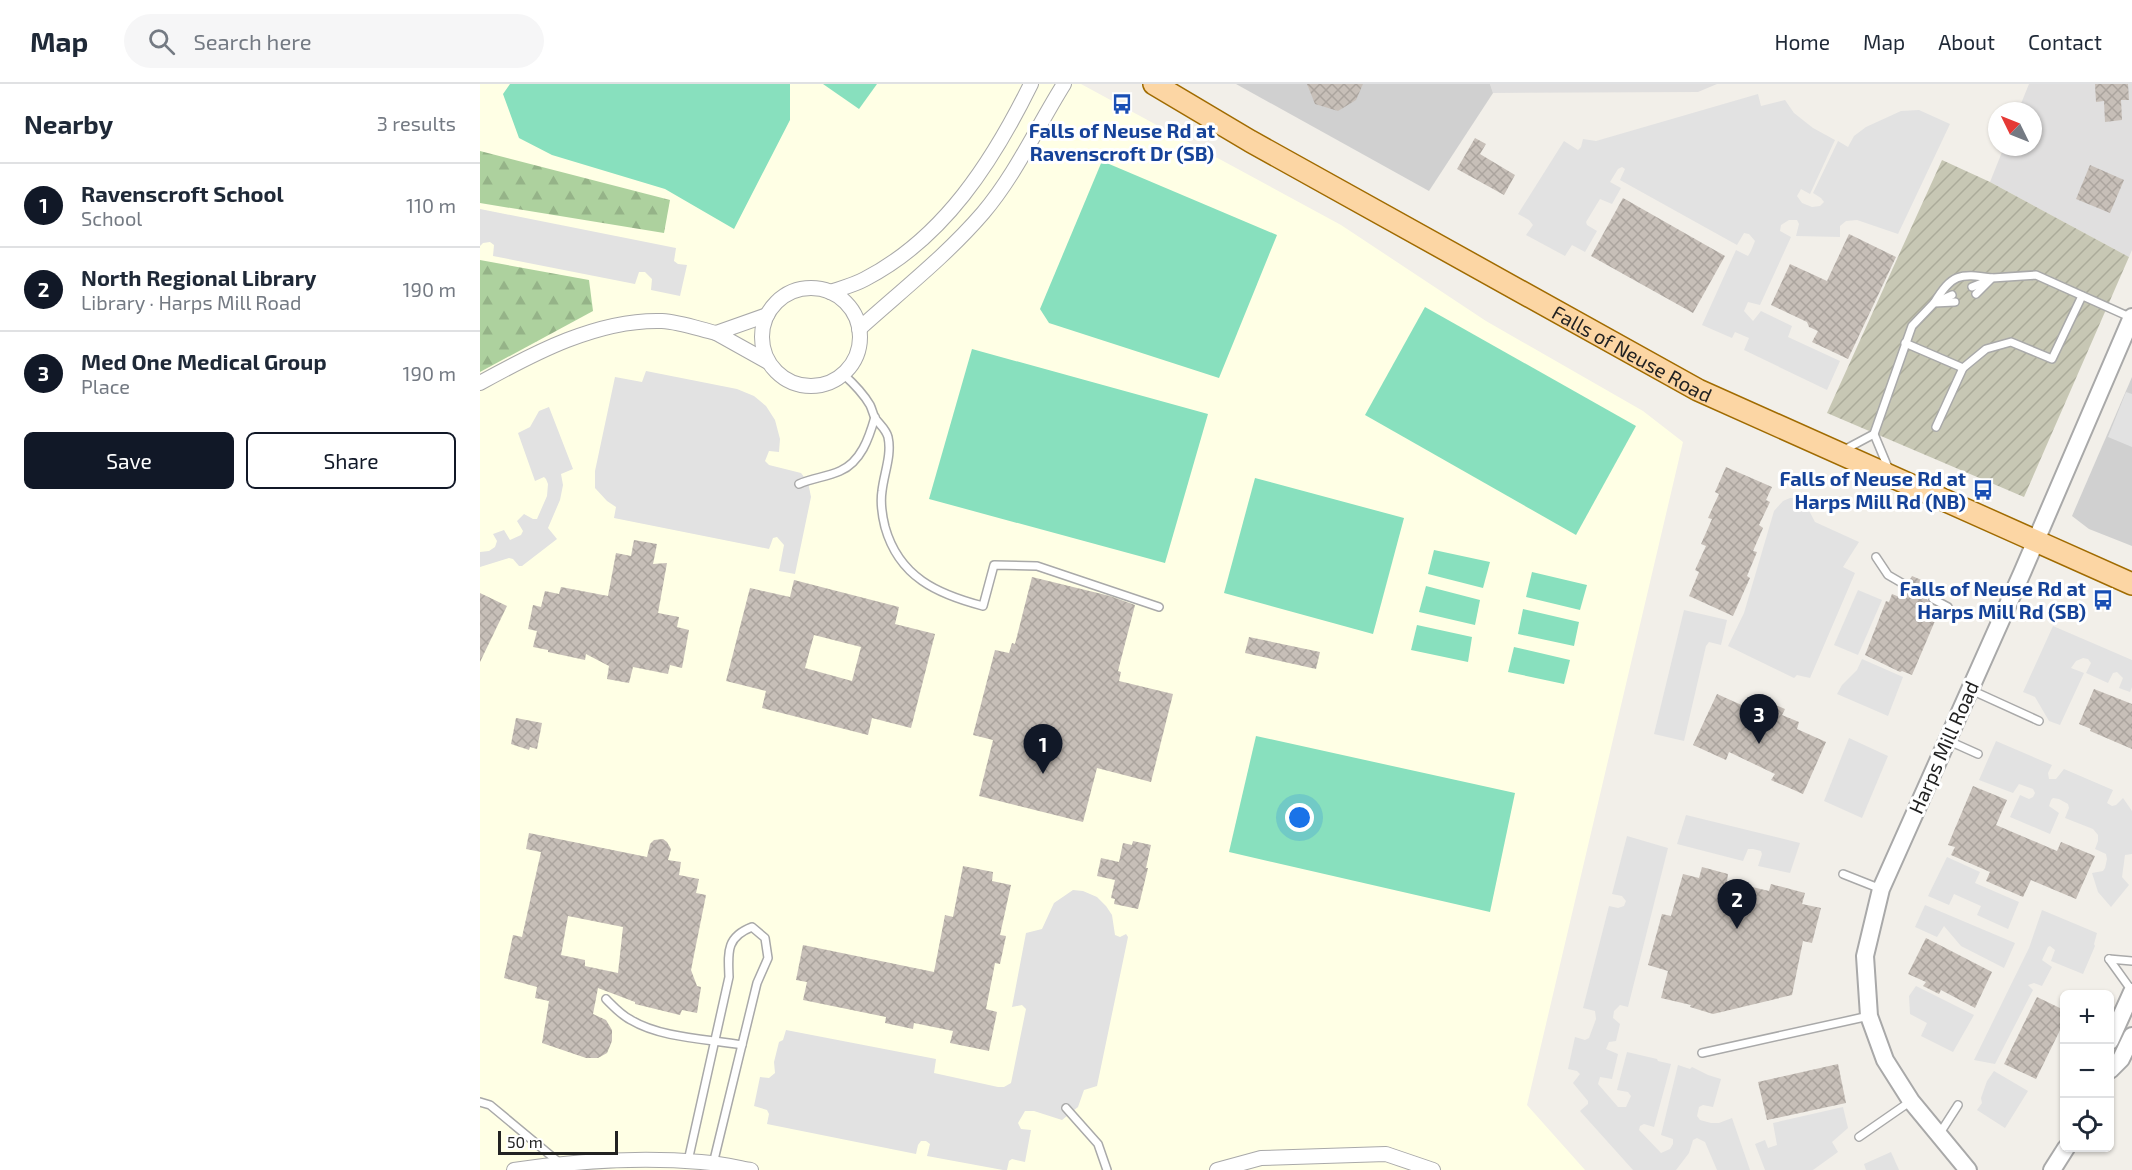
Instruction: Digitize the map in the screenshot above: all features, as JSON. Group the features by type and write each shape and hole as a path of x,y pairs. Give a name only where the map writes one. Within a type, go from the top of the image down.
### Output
{"main road":[{"name":"Falls of Neuse Road","path":"1154,84 1260,146 1698,390 2132,584"}],"street":[{"path":"830,292 863,280 909,251 951,211 997,149 1031,84"},
{"path":"859,329 926,271 991,203 1026,150 1064,84"},
{"path":"909,251 926,271"},
{"path":"480,383 513,365 588,333 618,324 663,321 716,333 768,362 780,375 795,384 812,386 828,383 843,374 853,361 859,346 859,329 854,314 844,301 830,292 816,288 801,289 787,294 767,315 762,331 763,348 768,362"},
{"path":"716,333 767,315"},
{"name":"Harps Mill Road","path":"1968,1170 1911,1101 1884,1060 1869,1016 1865,956 1881,889 2132,318"},
{"path":"2114,1030 2132,992"},
{"path":"2114,1065 2121,1059 2132,1036"},
{"path":"2052,1170 2063,1152"},
{"path":"1217,1170 1261,1158 1386,1154 1433,1170"},
{"path":"514,1170 621,1160 688,1162 751,1170"}],"lane":[{"path":"1892,476 1874,435 1912,326 1934,303 1947,283 1968,274 1992,278 2036,275 2132,318"},
{"path":"1974,290 1992,278"},
{"path":"1936,427 1963,368 1986,349 2011,342 2052,359 2082,296"},
{"path":"1934,303 1954,299"},
{"path":"1905,344 1963,368"},
{"path":"843,374 861,393 887,433 890,449 882,492 881,512 888,539 906,569 930,587 983,606 994,565 1037,566 1159,607"},
{"path":"799,484 839,472 849,466 866,445 875,417"},
{"path":"1839,453 1874,435"},
{"path":"1876,557 1888,575 1907,586"},
{"path":"1933,599 1948,607"},
{"path":"1969,689 2039,720"},
{"path":"1947,740 1978,754"},
{"path":"1843,874 1881,889"},
{"path":"688,1162 729,977 728,959 731,941 741,931 752,927 765,938 768,958 757,983 713,1164"},
{"path":"2132,961 2109,959 2132,992"},
{"path":"606,999 622,1015 641,1025 688,1037 742,1045"},
{"path":"1702,1053 1869,1016"},
{"path":"1859,1137 1911,1101"},
{"path":"480,1102 490,1105 561,1164"},
{"path":"1938,1135 1958,1105"},
{"path":"1066,1108 1098,1144 1107,1170"}],"shaded area":[{"path":"480,84 1081,84 1341,225 1486,321 1643,411 1683,442 1527,1105 1585,1170 480,1170"},
{"path":"1236,84 1490,84 1493,93 1429,191"},
{"path":"1490,84 1717,84 1698,92 1493,93"},
{"path":"2029,84 2132,84 2132,250 2129,257 1990,182 2000,156 2042,156 2042,102 2022,102"},
{"path":"1758,94 1761,106 1785,100 1794,113 1813,128 1835,140 1810,194 1801,189 1797,196 1802,203 1812,207 1820,206 1824,202 1813,193 1838,141 1848,147 1854,136 1866,127 1901,111 1919,110 1950,124 1898,234 1857,220 1846,221 1840,226 1840,237 1796,236 1799,224 1797,220 1789,220 1781,225 1780,231 1791,237 1760,305 1748,302 1744,311 1753,321 1761,311 1792,326 1788,337 1840,361 1827,390 1744,350 1749,338 1735,332 1732,338 1702,325 1736,250 1748,256 1751,251 1755,241 1749,234 1744,233 1737,245 1620,180 1625,169 1622,167 1618,169 1610,182 1621,188 1612,204 1600,199 1586,222 1597,231 1585,252 1572,245 1565,256 1526,235 1533,225 1518,214 1564,141 1578,150 1583,139 1596,141"},
{"path":"1942,160 1990,182 2129,257 2024,497 1827,413"},
{"path":"480,209 676,248 674,261 687,265 680,296 651,290 652,279 645,272 639,272 635,284 493,256 494,245 490,242 480,246"},
{"path":"646,371 737,389 754,396 766,406 775,420 780,439 779,452 769,451 765,461 769,465 801,473 808,482 811,497 795,574 779,571 784,545 777,537 773,538 769,549 614,518 616,507 595,488 595,471 615,377 642,382"},
{"path":"2132,377 2132,546 2089,529 2072,516"},
{"path":"2126,392 2132,394 2132,447 2108,437"},
{"path":"549,407 573,469 561,474 563,485 560,500 548,528 557,539 522,566 509,558 480,567 480,552 489,551 495,547 497,541 493,534 504,530 510,540 521,535 523,531 517,521 524,514 537,519 547,496 546,479 544,477 535,481 518,433 530,427 539,411"},
{"path":"1797,498 1805,503 1815,522 1859,542 1843,567 1855,573 1810,678 1797,675 1794,678 1728,646 1744,613 1774,511 1783,501"},
{"path":"1858,590 1882,600 1858,655 1834,645"},
{"path":"1684,610 1727,620 1721,645 1709,642 1706,646 1684,741 1654,734"},
{"path":"2053,626 2132,660 2130,692 2119,688 2123,678 2117,672 2113,673 2108,683 2086,673 2091,663 2088,659 2083,658 2076,661 2071,668 2084,673 2060,725 2049,721 2035,697 2023,692"},
{"path":"1862,659 1903,677 1888,716 1837,694 1842,685 1857,670"},
{"path":"1849,738 1888,756 1862,818 1824,801"},
{"path":"1996,741 2052,765 2048,773 2049,779 2056,779 2064,769 2113,790 2107,803 2112,806 2123,798 2132,811 2132,854 2125,855 2122,877 2129,885 2111,907 2098,892 2092,873 2103,871 2107,859 2106,854 2095,849 2098,835 2093,829 2065,818 2069,808 2068,804 2059,799 2051,800 2049,806 2059,813 2050,834 2010,817 2020,795 2029,799 2035,793 2033,789 2019,784 2013,793 1979,780"},
{"path":"1686,815 1800,843 1790,873 1758,866 1761,851 1748,849 1743,861 1677,844"},
{"path":"1627,836 1668,848 1628,1007 1620,1005 1614,1011 1613,1018 1620,1024 1616,1041 1609,1042 1606,1049 1618,1054 1612,1079 1600,1077 1598,1084 1618,1107 1626,1107 1631,1096 1628,1092 1617,1090 1627,1052 1671,1064 1654,1127 1644,1124 1639,1130 1661,1153 1670,1149 1673,1144 1673,1139 1661,1135 1678,1065 1690,1069 1692,1067 1721,1079 1713,1107 1703,1105 1699,1107 1697,1116 1700,1120 1711,1123 1719,1123 1732,1118 1750,1170 1717,1170 1705,1142 1697,1138 1693,1140 1689,1153 1676,1170 1633,1170 1580,1111 1588,1104 1588,1101 1573,1083 1580,1074 1568,1069 1575,1037 1585,1040 1589,1038 1596,1019 1595,1011 1583,1008 1609,906 1618,908 1624,906 1626,901 1622,896 1612,894"},
{"path":"1947,857 1980,872 1975,883 2019,902 2008,929 1977,915 1981,906 1954,894 1949,905 1928,896"},
{"path":"1073,890 1083,891 1097,897 1112,915 1115,935 1120,937 1126,934 1128,937 1097,1086 1084,1090 1078,1107 1062,1120 1034,1111 1025,1111 1018,1123 1021,1129 1031,1130 1025,1162 1012,1159 1009,1161 1007,1170 1003,1170 927,1156 930,1144 926,1141 921,1141 916,1154 767,1124 769,1114 767,1110 754,1106 760,1077 769,1078 775,1073 774,1062 779,1042 783,1040 786,1030 936,1059 934,1073 998,1087 1011,1083 1026,1009 1022,1005 1012,1007 1026,933 1042,929 1054,903"},
{"path":"1925,905 2015,943 2004,968 1961,946 1944,926 1937,937 1915,927"},
{"path":"2042,910 2097,933 2095,946 2083,974 2051,961 2055,950 2048,947 2042,960 2052,967 2042,986 2034,983 2028,985 2033,990 1995,1064 1974,1060 2029,948"},
{"path":"1916,986 1974,1015 1953,1052 1921,1036 1927,1023 1910,1014 1909,996"},
{"path":"1994,1071 2028,1091 2005,1128 1977,1110 1982,1103 1981,1098 1987,1081"},
{"path":"1843,1107 1848,1128 1832,1142 1838,1152 1813,1170 1765,1170 1755,1144 1765,1140 1768,1148 1777,1145 1773,1123"},
{"path":"1891,1152 1899,1170 1866,1170 1864,1164"}],"green space":[{"path":"510,84 790,84 790,120 734,229 665,189 552,155 519,138 503,94"},
{"path":"823,84 877,84 859,109"},
{"path":"480,151 670,200 664,233 480,203"},
{"path":"1102,161 1277,235 1219,378 1049,323 1040,309"},
{"path":"480,260 589,280 593,311 480,372"},
{"path":"1425,307 1636,426 1576,535 1365,415"},
{"path":"972,349 1208,414 1165,563 929,499"},
{"path":"1255,478 1404,518 1373,634 1224,593"},
{"path":"1434,550 1490,562 1483,588 1428,574"},
{"path":"1532,572 1587,585 1580,610 1526,597"},
{"path":"1426,586 1480,600 1475,625 1419,612"},
{"path":"1523,609 1579,622 1574,646 1518,634"},
{"path":"1417,625 1472,637 1468,662 1411,650"},
{"path":"1514,647 1570,660 1564,684 1508,672"},
{"path":"1256,736 1515,793 1490,912 1229,852"}],"building":[{"path":"1307,84 1363,84 1356,100 1338,111 1315,104"},
{"path":"2095,84 2128,84 2129,100 2121,100 2122,120 2105,122 2104,101 2096,102"},
{"path":"1475,138 1486,144 1480,154 1515,175 1504,195 1457,169"},
{"path":"2090,165 2124,180 2110,213 2076,199"},
{"path":"1623,198 1725,256 1693,313 1591,256"},
{"path":"1849,234 1896,257 1848,359 1812,342 1818,331 1809,327 1807,322 1771,305 1790,264 1827,281"},
{"path":"1726,467 1772,487 1766,500 1770,502 1759,525 1763,528 1753,551 1757,552 1747,576 1750,578 1733,616 1689,596 1699,572 1695,570 1706,546 1701,544 1712,519 1708,518 1719,494 1715,492"},
{"path":"634,540 657,544 653,564 667,563 658,613 679,617 677,627 689,630 682,668 670,665 668,674 633,667 629,683 607,679 609,666 586,654 585,660 533,647 537,631 528,629 533,605 541,607 545,591 559,594 561,587 608,596 616,553 631,556"},
{"path":"1912,576 1938,587 1935,594 1931,594 1927,599 1931,604 1929,610 1938,614 1912,675 1900,672 1865,655 1886,601 1889,602 1892,594 1902,598 1905,591 1910,591 1913,587 1909,581"},
{"path":"1032,577 1110,596 1135,605 1118,671 1121,672 1119,681 1173,694 1151,782 1097,768 1083,822 979,796 993,740 973,735 995,650 1009,653 1012,643 1015,644"},
{"path":"794,580 899,607 895,624 935,634 911,728 872,718 868,735 762,708 766,691 726,681 750,588 790,597","holes":["814,635 861,647 852,681 805,668"]},
{"path":"480,593 507,606 480,662"},
{"path":"1249,637 1320,652 1316,669 1245,653"},
{"path":"2094,689 2132,704 2132,749 2079,724"},
{"path":"1717,694 1746,707 1749,700 1765,707 1768,702 1785,709 1782,715 1799,722 1797,729 1826,742 1803,794 1771,780 1775,774 1729,752 1726,760 1693,745"},
{"path":"516,718 542,723 537,749 530,747 529,750 511,744"},
{"path":"1973,786 2007,800 1996,825 2057,851 2061,842 2095,856 2076,899 2031,880 2023,897 1986,881 1990,872 1951,855 1955,847 1948,845"},
{"path":"529,833 647,857 650,844 654,840 663,839 667,842 671,849 668,860 681,862 679,875 699,879 696,893 706,895 691,970 697,986 701,987 697,1013 682,1010 680,1015 635,1004 635,1002 598,988 593,1014 606,1020 612,1030 612,1041 607,1053 598,1058 586,1058 542,1043 549,1001 535,998 537,987 504,978 513,935 522,937 541,852 526,849","holes":["568,916 623,927 618,973 585,966 585,960 561,955"]},
{"path":"1133,841 1151,845 1138,909 1114,904 1115,899 1111,898 1115,880 1097,876 1101,858 1119,862 1123,843 1132,845"},
{"path":"963,866 993,872 992,881 1011,885 1000,935 1006,936 1000,964 995,963 986,1009 997,1012 989,1051 950,1043 953,1031 914,1023 913,1029 885,1023 886,1017 803,1000 807,982 796,980 803,945 934,972 945,915 953,917"},
{"path":"1702,867 1728,874 1727,881 1769,891 1771,884 1805,893 1802,904 1821,908 1812,943 1803,941 1792,995 1713,1014 1690,1007 1691,1005 1661,998 1668,971 1648,965 1662,914 1671,916 1683,874 1699,878"},
{"path":"1926,938 1992,972 1975,1008 1941,990 1939,994 1923,986 1926,982 1908,974"},
{"path":"2037,997 2060,1008 2060,1030 2036,1079 2004,1064"},
{"path":"1838,1064 1846,1103 1767,1120 1758,1082"}],"place":[{"name":"Falls of Neuse Rd at Ravenscroft Dr (SB)","path":"1122,104"},
{"name":"Falls of Neuse Rd at Harps Mill Rd (NB)","path":"1983,490"},
{"name":"Falls of Neuse Rd at Harps Mill Rd (SB)","path":"2103,600"},
{"name":"Med One Medical Group","path":"1759,744"},
{"name":"Ravenscroft School","path":"1043,774"},
{"name":"North Regional Library","path":"1737,929"}]}
